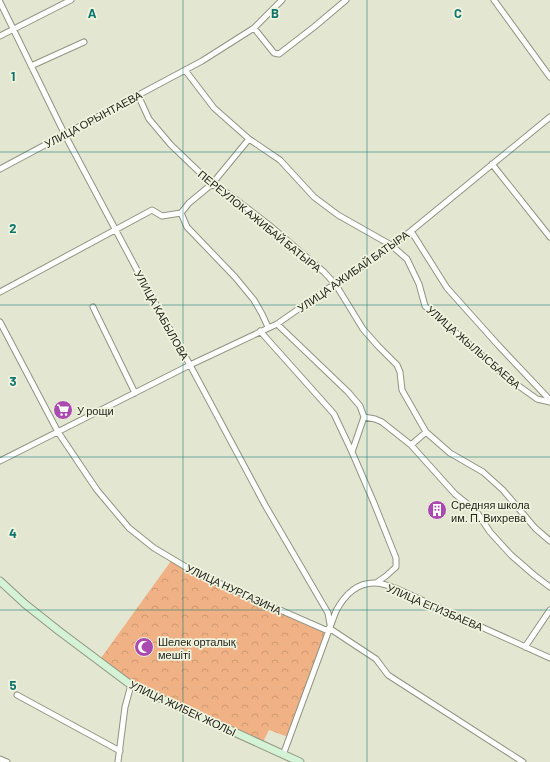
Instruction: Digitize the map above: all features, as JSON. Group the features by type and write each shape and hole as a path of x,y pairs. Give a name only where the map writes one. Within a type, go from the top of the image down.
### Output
{"main road":[{"name":"УЛИЦА ЖИБЕК ЖОЛЫ","path":"0,581 25,604 59,631 131,685 300,762"}],"street":[{"path":"0,36 71,0"},
{"name":"УЛИЦА ОРЫНТАЕВА","path":"0,169 202,61 254,28 282,0"},
{"path":"254,28 274,53 279,54 346,0"},
{"path":"494,0 550,77"},
{"name":"УЛИЦА КАБЫЛОВА","path":"0,2 65,135 116,231 265,505 328,613 329,628"},
{"path":"31,66 84,42"},
{"name":"УЛИЦА ЖЫЛЫСБАЕВА","path":"185,70 214,108 249,139 280,160 314,197 338,215 391,245 407,260 419,284 425,306 509,379 537,399 550,401"},
{"name":"ПЕРЕУЛОК АЖИБАЙ БАТЫРА","path":"138,95 149,119 171,145 212,184 226,192 269,225 324,272 336,285 363,329 398,365 401,375 402,388 426,432"},
{"name":"УЛИЦА АЖИБАЙ БАТЫРА","path":"0,461 190,365 277,324 330,287 336,285 410,231 550,117"},
{"path":"0,292 116,231 152,210 162,216 181,213 189,203 212,184 249,139"},
{"path":"492,164 550,237"},
{"path":"181,213 187,227 254,300 268,328"},
{"name":"УЛИЦА ЖЫЛЫСБАЕВА","path":"410,231 447,288 550,401"},
{"path":"93,307 135,393"},
{"name":"УЛИЦА НУРГАЗИНА","path":"0,322 58,432 97,490 129,528 154,548 196,573 329,628 376,659 388,674 523,762"},
{"path":"277,324 348,392 360,406 364,417 352,452"},
{"path":"260,331 334,414 352,452 396,558 396,567 376,583"},
{"path":"364,417 382,422 411,445 455,494 476,511 490,532 511,555 534,576 550,587"},
{"path":"411,445 426,432 450,453 483,472 503,490 535,528 550,541"},
{"name":"УЛИЦА ЕГИЗБАЕВА","path":"283,755 338,606 355,588 364,584 376,583 395,588 550,658"},
{"path":"525,647 550,610"},
{"path":"118,762 124,707 131,685"},
{"path":"17,695 120,751"},
{"path":"0,760 7,762"}],"green space":[{"path":"171,561 195,575 327,632 288,737 269,730 263,742 132,682 101,658"}],"place":[{"name":"У рощи","path":"63,410"},
{"name":"Средняя школа им. П. Вихрева","path":"437,510"},
{"name":"Шелек орталық мешіті","path":"144,647"}]}
